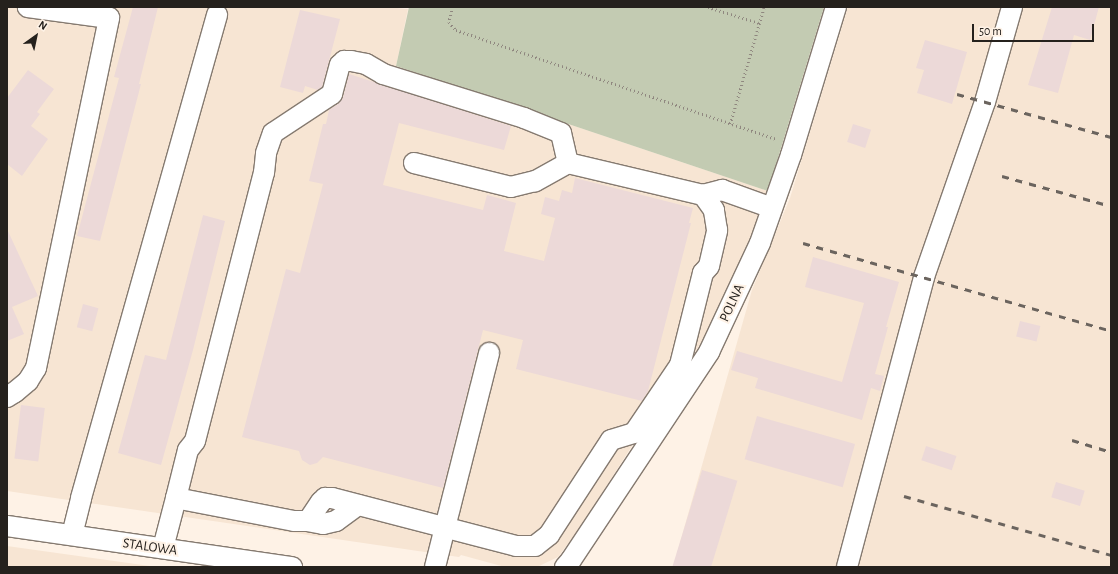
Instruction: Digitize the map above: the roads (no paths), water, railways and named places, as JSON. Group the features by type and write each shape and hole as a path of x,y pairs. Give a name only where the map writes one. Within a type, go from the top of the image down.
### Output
{"street":[{"path":"7,397 28,381 36,368 46,328 61,246 108,18 28,7"},
{"name":"POLNA","path":"564,567 571,560 709,352 760,243 794,145 836,7"},
{"path":"847,567 924,277 985,102 1012,7"},
{"path":"72,536 81,498 217,15"},
{"path":"163,548 188,450 195,441 264,173 266,153 273,133 332,94 340,65 347,60 366,64 383,74 524,118 561,133 568,163"},
{"path":"414,163 511,187 535,181 568,163 703,195 722,190 772,208"},
{"path":"176,498 294,521 308,521 324,524 336,521 356,504 446,526 516,546 535,546 549,535 611,440 627,436 638,428 680,365 704,273 709,266 717,230 714,210 703,195"},
{"path":"435,567 489,353"},
{"name":"STALOWA","path":"7,526 292,567"}],"railway":[{"path":"957,94 1111,137"},
{"path":"1002,176 1111,206"},
{"path":"803,243 1111,331"},
{"path":"1072,440 1111,452"},
{"path":"904,496 1111,555"}]}
